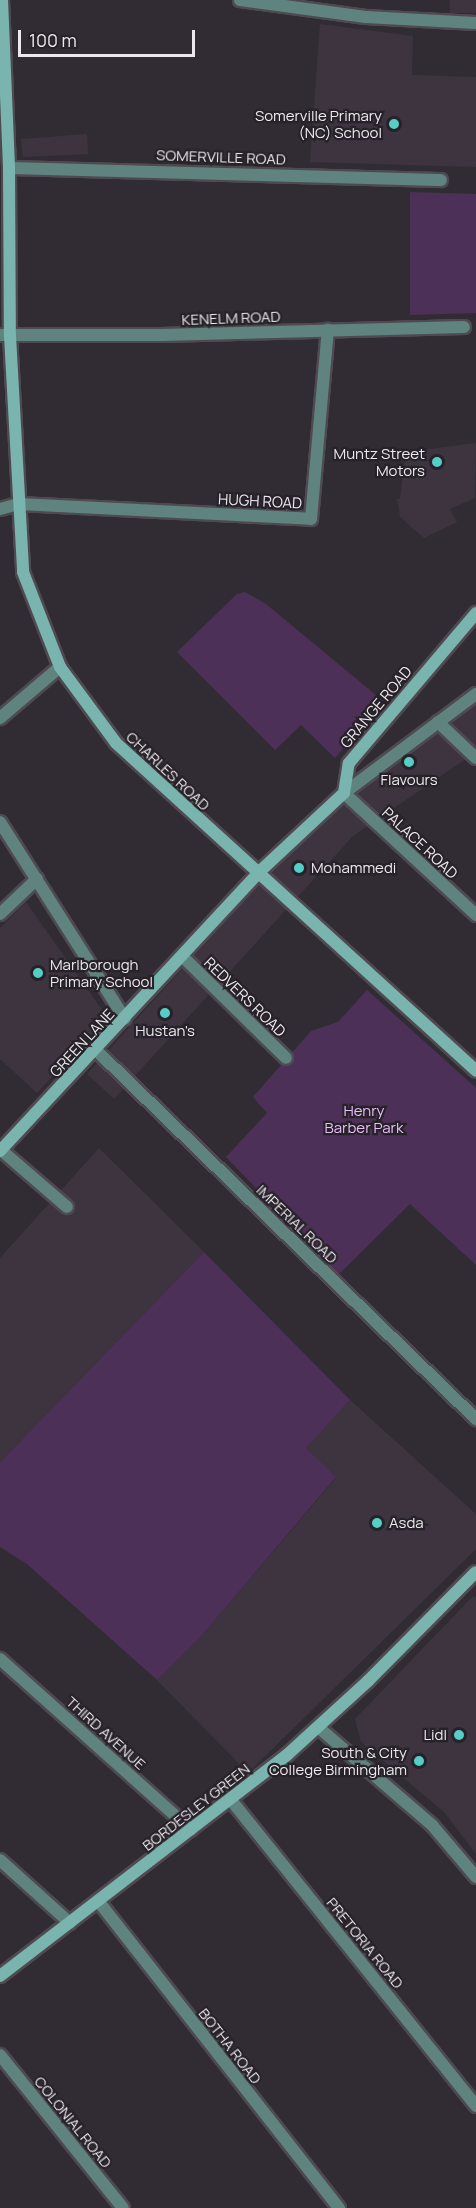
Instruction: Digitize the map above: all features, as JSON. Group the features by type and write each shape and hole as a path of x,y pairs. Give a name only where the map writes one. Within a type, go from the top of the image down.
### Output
{"street":[{"name":"CHARLES ROAD","path":"2,0 5,336 23,572 60,667 116,743 257,874 476,1071"},
{"path":"240,0 366,17 476,22"},
{"name":"SOMERVILLE ROAD","path":"5,169 441,180"},
{"name":"KENELM ROAD","path":"5,336 464,327"},
{"name":"HUGH ROAD","path":"19,504 311,519 328,330"},
{"path":"0,509 19,504"},
{"name":"GRANGE ROAD","path":"344,793 349,763 476,613"},
{"path":"0,718 60,667"},
{"path":"257,874 344,793 476,694"},
{"path":"438,722 476,758"},
{"name":"PALACE ROAD","path":"344,793 476,915"},
{"path":"0,822 126,1019"},
{"name":"GREEN LANE","path":"0,1151 126,1019 257,874"},
{"path":"0,914 37,879"},
{"name":"REDVERS ROAD","path":"183,957 286,1058"},
{"name":"IMPERIAL ROAD","path":"96,1050 476,1419"},
{"path":"0,1151 66,1207"},
{"name":"BORDESLEY GREEN","path":"0,1976 231,1800 318,1728 476,1572"},
{"name":"THIRD AVENUE","path":"0,1659 191,1830"},
{"path":"318,1728 432,1825 476,1876"},
{"name":"PRETORIA ROAD","path":"231,1800 476,2106"},
{"path":"0,1860 70,1923"},
{"name":"BOTHA ROAD","path":"99,1902 339,2208"},
{"name":"COLONIAL ROAD","path":"0,2055 123,2208"}],"shaded area":[{"path":"450,0 476,0 476,13 450,13"},
{"name":"Somerville Primary (NC) School","path":"320,24 413,36 412,75 476,77 476,167 310,162"},
{"path":"87,134 88,154 23,157 21,139"},
{"path":"476,443 475,498 450,509 457,522 424,538 400,517 397,499 400,499 406,452"},
{"path":"476,701 476,752 353,836 114,1099 87,1074 270,872 358,785"},
{"name":"Marlborough Primary School","path":"26,902 107,1017 37,1093 0,1059 0,928"},
{"path":"99,1148 204,1252 0,1462 0,1258"},
{"path":"350,1400 476,1514 476,1549 248,1773 157,1680 203,1634 336,1478 306,1448"},
{"path":"473,1596 476,1598 476,1854 444,1812 361,1742 355,1719"}],"green space":[{"path":"410,192 476,194 476,313 410,315"},
{"path":"245,592 266,604 383,701 335,758 301,725 275,750 177,652 237,594"},
{"name":"Henry Barber Park","path":"367,990 476,1088 476,1265 410,1204 339,1274 226,1157 267,1113 253,1097 311,1031 338,1022"},
{"path":"204,1252 350,1400 306,1448 336,1477 203,1634 157,1680 27,1564 0,1547 0,1462"}],"place":[{"name":"Somerville Primary (NC) School","path":"394,124"},
{"name":"Muntz Street Motors","path":"437,462"},
{"name":"Flavours","path":"409,762"},
{"name":"Mohammedi","path":"299,868"},
{"name":"Marlborough Primary School","path":"38,973"},
{"name":"Hustan's","path":"165,1013"},
{"name":"Asda","path":"377,1523"},
{"name":"Lidl","path":"459,1735"},
{"name":"South & City College Birmingham","path":"419,1761"}]}
